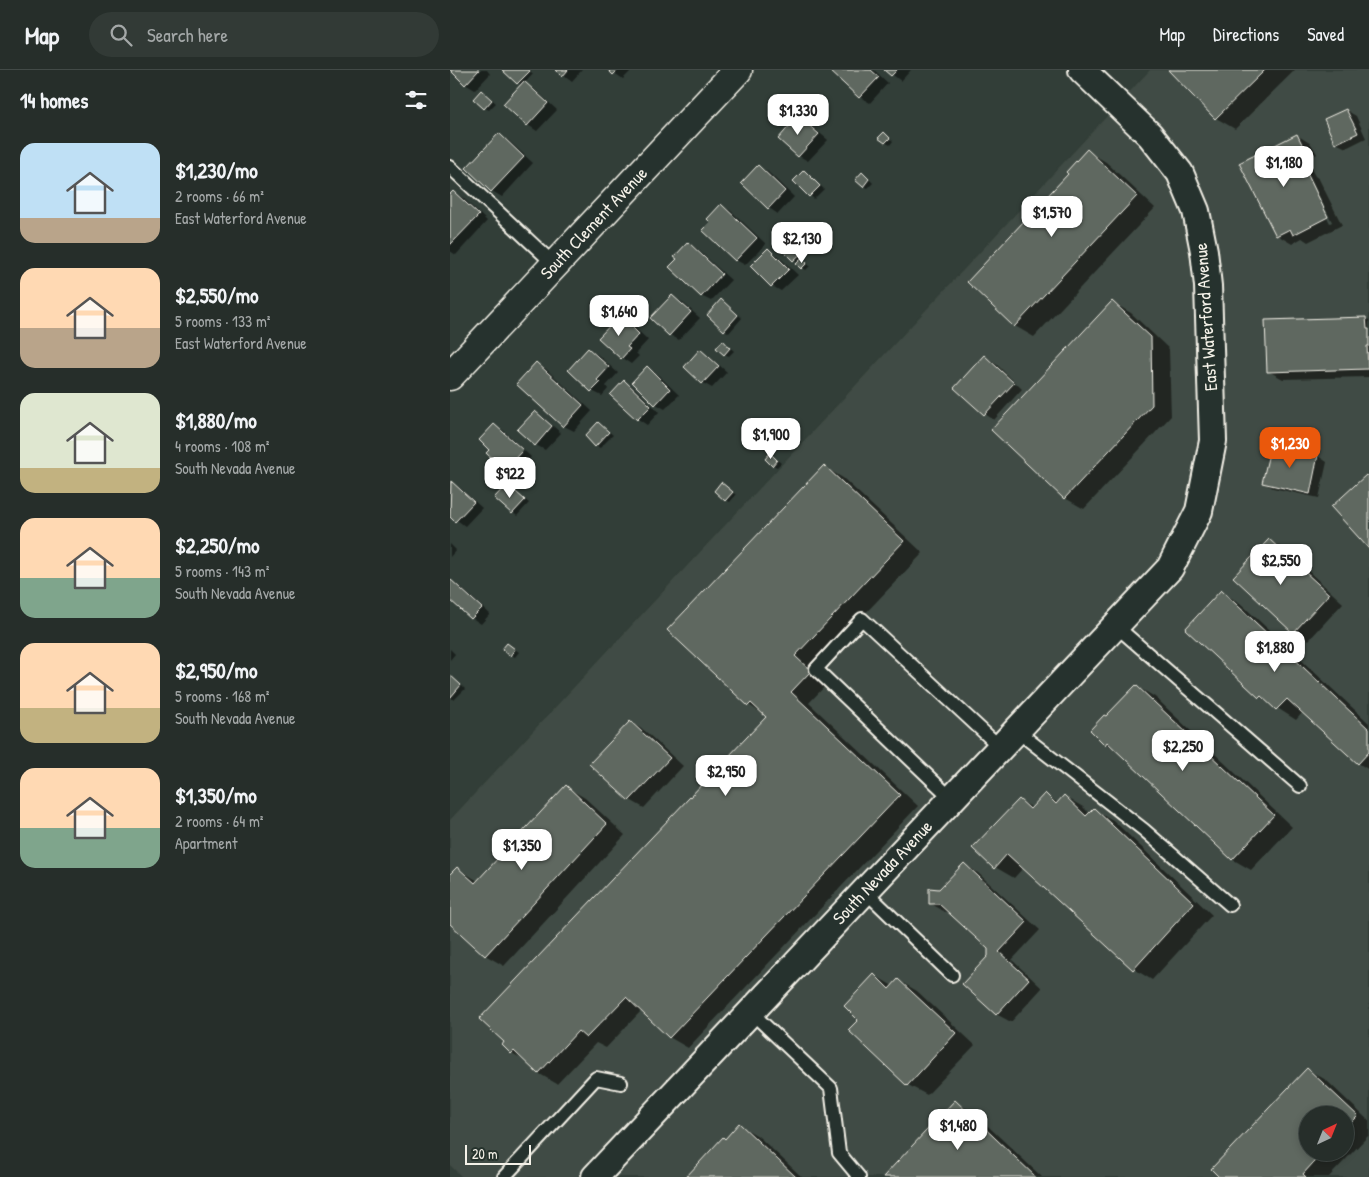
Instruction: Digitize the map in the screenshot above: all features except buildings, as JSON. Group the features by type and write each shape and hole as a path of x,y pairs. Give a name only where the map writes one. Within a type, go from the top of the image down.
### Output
{"street":[{"name":"South Clement Avenue","path":"450,376 738,70"},
{"name":"East Waterford Avenue","path":"1082,70 1150,134 1180,173 1196,211 1204,251 1208,286 1213,441 1199,511 1170,568"},
{"name":"South Nevada Avenue","path":"595,1177 752,1013 1170,568"}],"lane":[{"path":"450,167 555,265"},
{"path":"953,800 816,669 862,619 1009,740 1144,830 1230,905"},
{"path":"1116,626 1300,786"},
{"path":"866,892 952,975"},
{"path":"752,1013 830,1088 839,1153 859,1177"},
{"path":"504,1177 596,1078 621,1083"}],"shaded area":[{"path":"1150,70 1369,70 1369,1177 462,1177 450,1165 450,820"}]}
